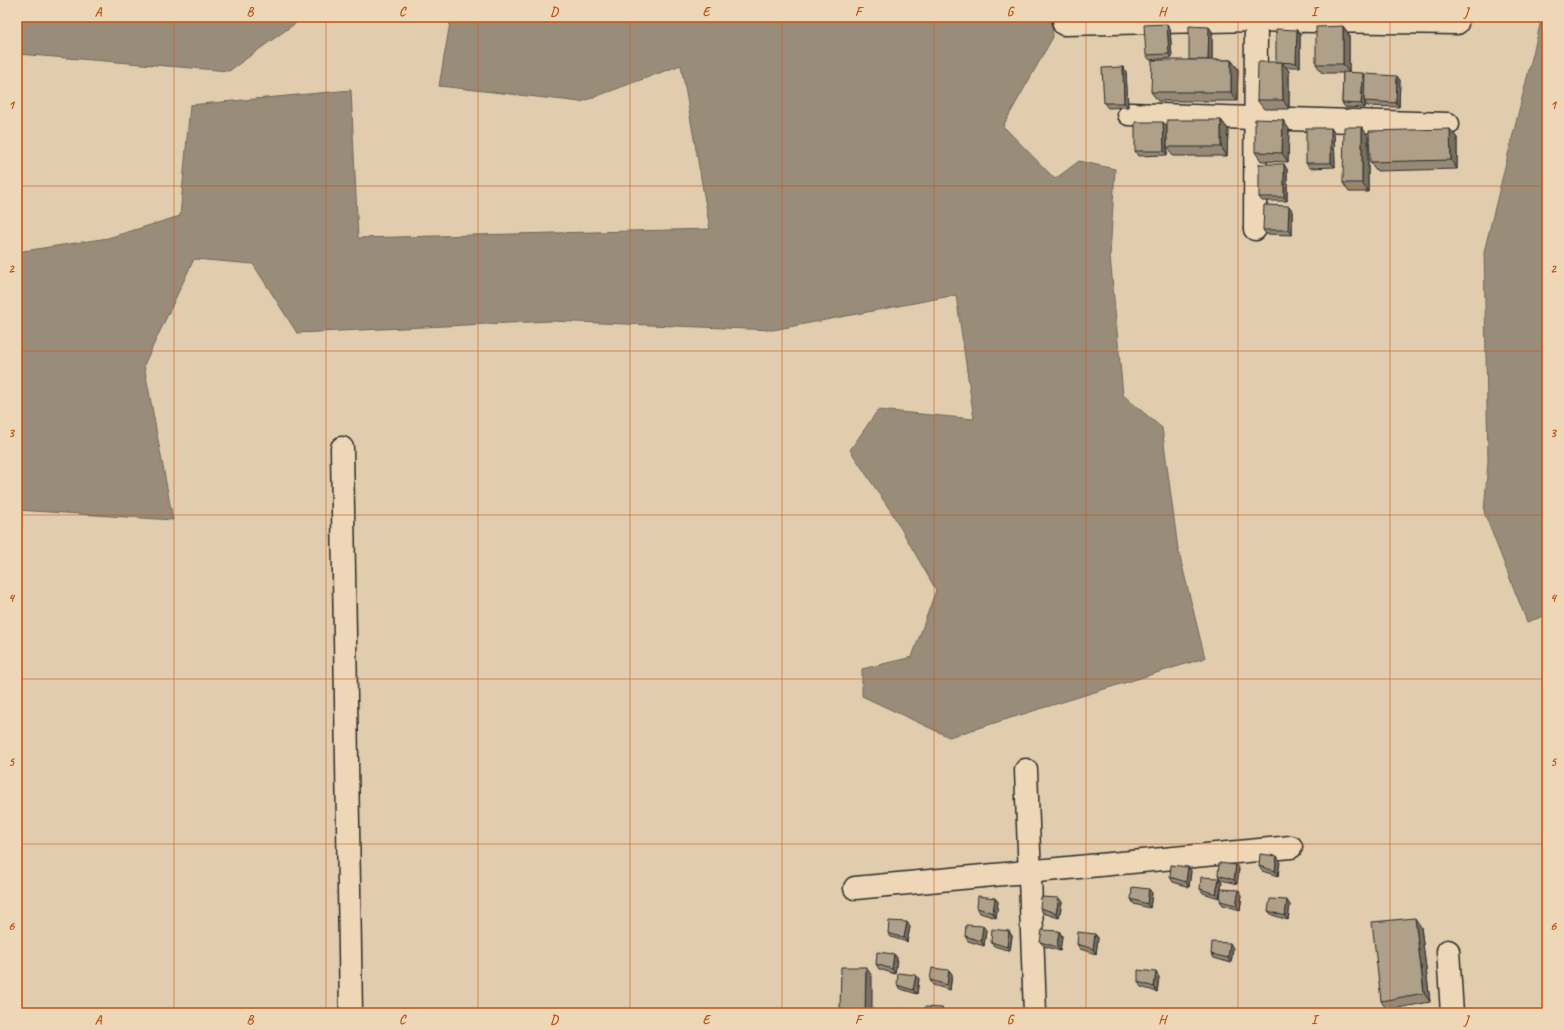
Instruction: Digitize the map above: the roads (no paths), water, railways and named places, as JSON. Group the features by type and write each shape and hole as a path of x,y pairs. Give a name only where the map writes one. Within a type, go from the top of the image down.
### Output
{"street":[{"path":"1255,229 1256,19"},
{"path":"1064,24 1256,19 1457,23"},
{"path":"1129,114 1448,124"},
{"path":"342,448 351,1013"},
{"path":"1026,770 1035,1013"},
{"path":"855,888 1291,847"},
{"path":"1448,951 1452,1013"}]}
